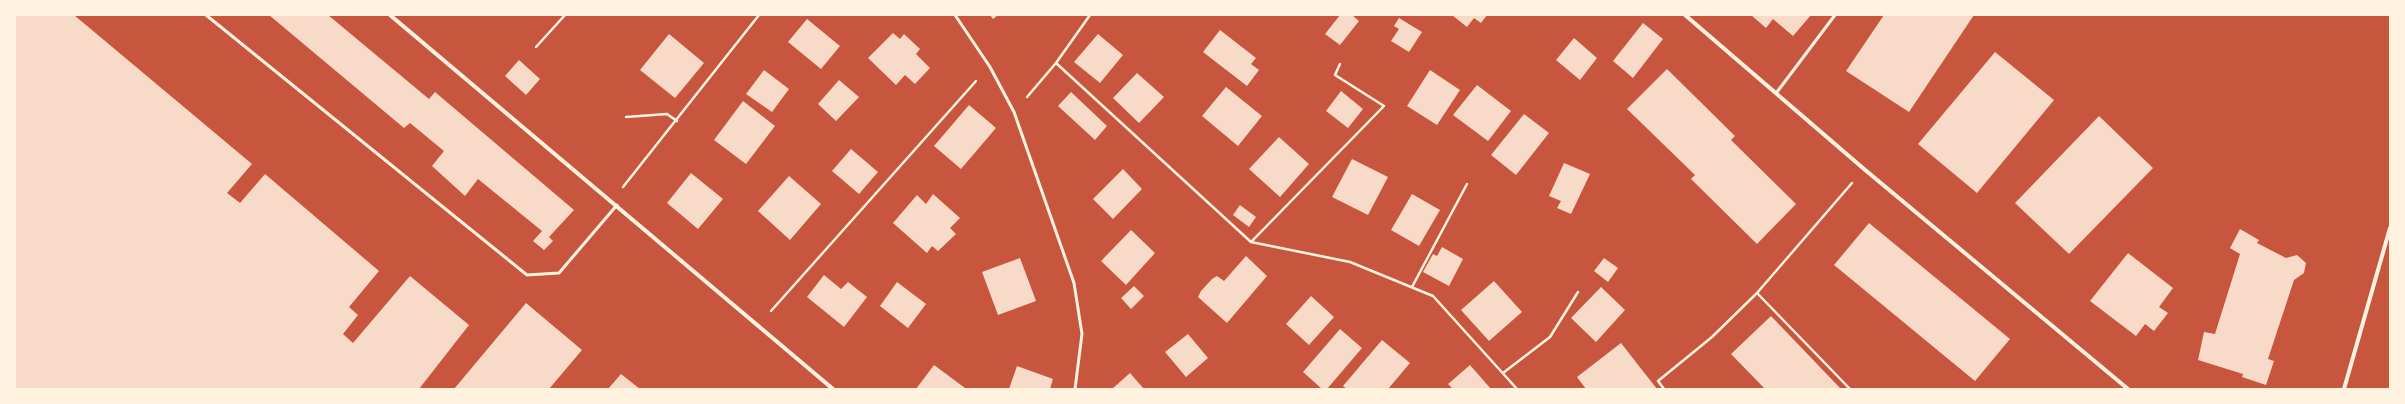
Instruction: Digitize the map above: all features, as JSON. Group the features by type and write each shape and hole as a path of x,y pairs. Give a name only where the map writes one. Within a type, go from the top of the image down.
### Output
{"street":[{"path":"390,15 758,324 833,389"},
{"path":"1685,15 1864,169 2128,389"},
{"path":"2344,389 2390,228"}],"lane":[{"path":"206,15 527,275 559,273 616,205"},
{"path":"954,15 990,67 1014,112 1074,283 1082,334 1075,389"},
{"path":"1776,92 1835,15"}],"path":[{"path":"536,46 565,15"},
{"path":"612,202 759,15"},
{"path":"1014,112 1056,63 1090,15"},
{"path":"1056,63 1251,242 1350,262 1433,296 1517,389"},
{"path":"1251,242 1384,106 1335,75 1340,64"},
{"path":"758,324 990,67"},
{"path":"626,117 667,114 676,121"},
{"path":"1664,389 1658,381 1712,336 1756,293 1864,169"},
{"path":"1412,287 1468,184"},
{"path":"1503,373 1550,336 1578,292"},
{"path":"1756,293 1850,389"}],"building":[{"path":"15,15 74,15 252,164 227,193 240,203 265,174 379,271 349,307 358,315 343,334 353,343 410,276 469,325 419,389 15,389"},
{"path":"269,15 328,15 429,99 435,92 574,210 549,237 553,241 544,250 533,241 542,231 478,179 465,196 432,166 444,151 410,123 404,128"},
{"path":"990,15 998,15 993,19"},
{"path":"1340,15 1352,15 1359,21 1340,45 1325,34"},
{"path":"1452,15 1487,15 1481,23 1474,18 1467,27"},
{"path":"1751,15 1811,15 1793,36 1773,19 1766,28"},
{"path":"1884,15 1974,15 1909,112 1846,71"},
{"path":"1399,18 1422,32 1409,52 1391,41 1399,29 1394,26"},
{"path":"807,19 840,46 821,69 788,42"},
{"path":"1643,23 1663,39 1633,78 1613,61"},
{"path":"1220,30 1256,58 1251,64 1259,70 1247,86 1203,52"},
{"path":"893,33 900,39 904,34 920,49 916,54 930,68 915,84 905,75 896,85 868,58"},
{"path":"669,34 704,63 675,98 640,70"},
{"path":"1098,34 1123,55 1100,83 1074,62"},
{"path":"1574,38 1597,58 1580,80 1556,60"},
{"path":"1995,52 2054,100 1977,193 1918,144"},
{"path":"519,60 540,79 526,95 505,76"},
{"path":"1667,69 1735,136 1731,140 1796,204 1757,244 1691,179 1695,175 1627,109"},
{"path":"764,70 789,89 772,112 746,94"},
{"path":"1430,70 1460,90 1437,125 1407,106"},
{"path":"1137,73 1164,97 1139,123 1113,98"},
{"path":"839,80 859,97 836,121 818,104"},
{"path":"1477,85 1511,111 1488,141 1453,115"},
{"path":"1226,87 1262,116 1238,146 1202,116"},
{"path":"1341,91 1363,109 1348,128 1326,111"},
{"path":"1071,92 1107,126 1095,140 1058,106"},
{"path":"743,101 775,126 746,164 714,140"},
{"path":"969,105 996,128 961,169 934,146"},
{"path":"1524,114 1549,133 1516,175 1491,155"},
{"path":"2099,116 2153,168 2069,254 2015,203"},
{"path":"1279,137 1309,164 1280,197 1249,169"},
{"path":"851,149 878,172 859,194 832,171"},
{"path":"1352,159 1388,177 1368,215 1332,197"},
{"path":"1564,163 1590,174 1571,214 1557,208 1561,201 1549,196"},
{"path":"1123,169 1142,189 1113,219 1093,199"},
{"path":"691,173 723,199 698,229 667,203"},
{"path":"789,176 821,204 790,240 758,211"},
{"path":"933,194 960,218 950,228 956,234 938,251 932,246 927,253 893,223 917,195 926,204"},
{"path":"1412,194 1440,210 1419,246 1391,230"},
{"path":"1240,205 1256,217 1249,227 1233,215"},
{"path":"1869,223 2010,339 1975,381 1834,265"},
{"path":"2240,229 2259,240 2257,243 2286,258 2297,255 2306,263 2304,273 2294,280 2268,359 2274,361 2266,385 2242,377 2243,374 2198,360 2204,332 2215,334 2240,254 2230,248"},
{"path":"1131,230 1155,253 1126,285 1101,261"},
{"path":"1442,247 1463,259 1449,286 1423,272 1433,254 1437,256"},
{"path":"2128,253 2173,288 2159,307 2168,313 2154,331 2145,324 2136,336 2090,301"},
{"path":"1246,256 1267,276 1227,323 1198,297 1201,291 1212,279 1217,276 1224,281"},
{"path":"1020,258 1036,301 998,315 982,272"},
{"path":"1604,258 1618,268 1608,282 1594,271"},
{"path":"824,275 841,289 848,282 867,297 844,327 807,297"},
{"path":"1494,281 1522,312 1489,341 1461,310"},
{"path":"897,282 926,304 908,328 880,306"},
{"path":"1134,286 1144,296 1131,309 1121,298"},
{"path":"1601,287 1625,310 1596,342 1571,318"},
{"path":"1311,296 1334,317 1309,345 1286,324"},
{"path":"526,303 582,350 549,389 454,389"},
{"path":"1771,316 1841,389 1765,389 1731,354"},
{"path":"1340,329 1362,348 1327,389 1322,389 1303,372"},
{"path":"1188,334 1208,358 1186,377 1165,352"},
{"path":"1382,340 1410,363 1388,389 1347,389 1343,386"},
{"path":"1621,343 1657,389 1586,389 1577,377"},
{"path":"934,365 965,388 916,389"},
{"path":"1470,365 1491,389 1453,389 1448,384"},
{"path":"1017,366 1053,379 1050,389 1009,389"},
{"path":"1130,373 1144,389 1112,389"},
{"path":"621,374 640,389 608,389"}]}
